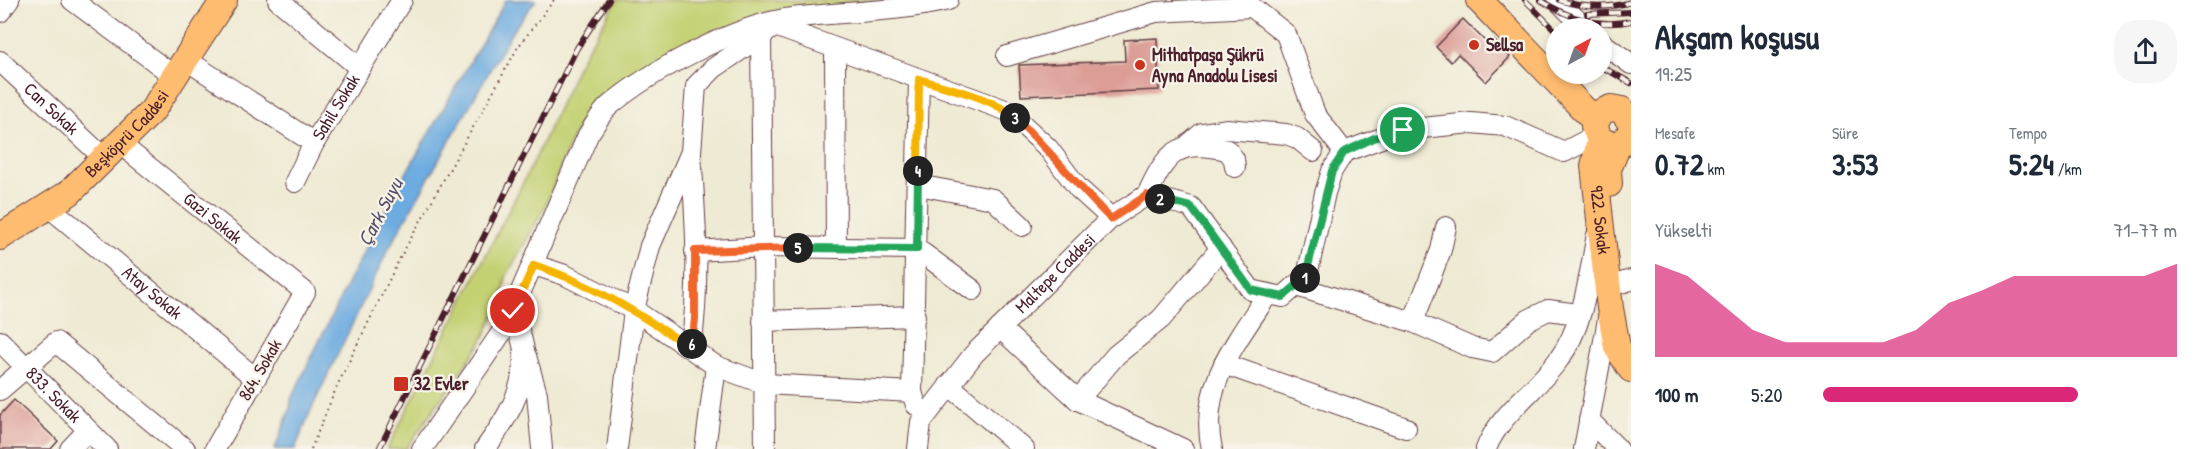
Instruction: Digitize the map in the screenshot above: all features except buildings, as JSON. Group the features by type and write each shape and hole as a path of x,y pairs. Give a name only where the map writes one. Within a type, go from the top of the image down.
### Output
{"main road":[{"path":"1479,0 1615,126"},
{"path":"1497,0 1546,51"},
{"name":"Beşköprü Caddesi","path":"0,237 69,194 152,111 220,1"},
{"path":"1578,84 1615,126"},
{"path":"1615,126 1608,169 1626,281 1623,335 1612,359 1622,376 1631,385"},
{"name":"922. Sokak","path":"1615,126 1594,166 1610,308 1623,335 1622,357 1631,369"}],"street":[{"path":"0,12 9,0"},
{"name":"Sahil Sokak","path":"72,0 180,67 314,144 402,0"},
{"path":"278,0 360,68"},
{"path":"422,449 506,326 588,135 607,107 636,86 704,48 747,29 893,10 948,0"},
{"path":"1557,0 1575,18"},
{"path":"1008,56 1156,12 1252,7 1286,34 1315,114 1344,152"},
{"path":"774,27 1008,111 1047,148 1078,188 1111,219"},
{"path":"691,348 695,319 695,251 691,152 696,86 714,68 774,27"},
{"path":"765,449 763,321 774,27"},
{"path":"835,49 836,248"},
{"path":"1612,50 1631,64"},
{"name":"Can Sokak","path":"0,61 112,151"},
{"path":"918,449 921,422 912,392 917,249 919,79"},
{"path":"1313,151 1297,138 1286,134 1226,129 1202,133 1188,145 1169,154 1160,166 1147,195 1191,207 1251,290 1283,297 1307,276 1332,171 1344,152 1374,138 1403,130 1471,123 1505,126 1594,166"},
{"path":"1564,152 1615,126"},
{"path":"295,182 314,144"},
{"path":"1188,145 1227,150 1234,159 1235,168"},
{"name":"Gazi Sokak","path":"112,151 305,292"},
{"path":"617,449 634,310 650,246 691,152"},
{"path":"918,185 993,200 1022,226"},
{"name":"Maltepe Caddesi","path":"921,422 974,354 1111,219 1147,195"},
{"name":"Atay Sokak","path":"49,207 255,378"},
{"path":"1486,449 1489,440 1510,414 1561,357 1578,314 1600,218"},
{"path":"1413,322 1441,250 1446,227"},
{"path":"695,251 765,247 917,249 972,290"},
{"path":"1078,400 1116,355 1161,319 1221,248"},
{"path":"534,265 565,275 634,310 716,366 765,384 912,392"},
{"path":"1296,286 1413,322 1472,348 1492,352 1528,321 1548,310 1578,314"},
{"name":"864. Sokak","path":"215,449 305,292"},
{"path":"1212,449 1208,429 1209,406 1216,380 1268,294"},
{"path":"1584,449 1610,308"},
{"path":"513,311 537,394 542,449"},
{"path":"763,321 915,316"},
{"path":"1000,328 1078,400 1182,449"},
{"name":"833. Sokak","path":"0,341 26,370 107,449"},
{"path":"0,390 56,342 185,449"},
{"path":"485,449 508,417 519,389 524,351"},
{"path":"1224,364 1406,428"},
{"path":"705,449 716,366"},
{"path":"950,385 1024,449"},
{"path":"1588,420 1618,449"},
{"path":"70,449 87,431"}],"path":[{"path":"311,449 337,386 401,256 518,47 554,0"}],"green space":[{"path":"617,0 913,0 698,39 605,95 585,115 573,136 545,207 506,277 502,299 481,343 406,449 387,449 534,161 580,61"}],"water":[{"path":"506,0 536,0 511,33 388,250 311,410 295,449 275,449 290,409 291,399 351,276 410,166"}],"railway":[{"path":"379,449 577,48 609,0"},
{"path":"1525,0 1546,21"},
{"path":"1540,0 1562,12 1584,20 1607,23 1631,21"},
{"path":"1559,0 1595,7 1631,2"},
{"path":"1587,14 1631,12"},
{"path":"1612,73 1631,83"}],"place":[{"name":"Sellsa","path":"1474,45"},
{"name":"Mithatpaşa Şükrü Ayna Anadolu Lisesi","path":"1140,65"},
{"name":"32 Evler","path":"401,384"}],"route":[{"path":"513,311 534,265 565,275 634,310 691,348 695,319 695,251 765,247 917,249 919,79 1008,111 1047,148 1078,188 1111,219 1147,195 1191,207 1251,290 1283,297 1307,276 1325,193 1332,171 1344,152 1374,138 1403,130"}],"water label":[{"name":"Çark Suyu","path":"380,212"}]}
